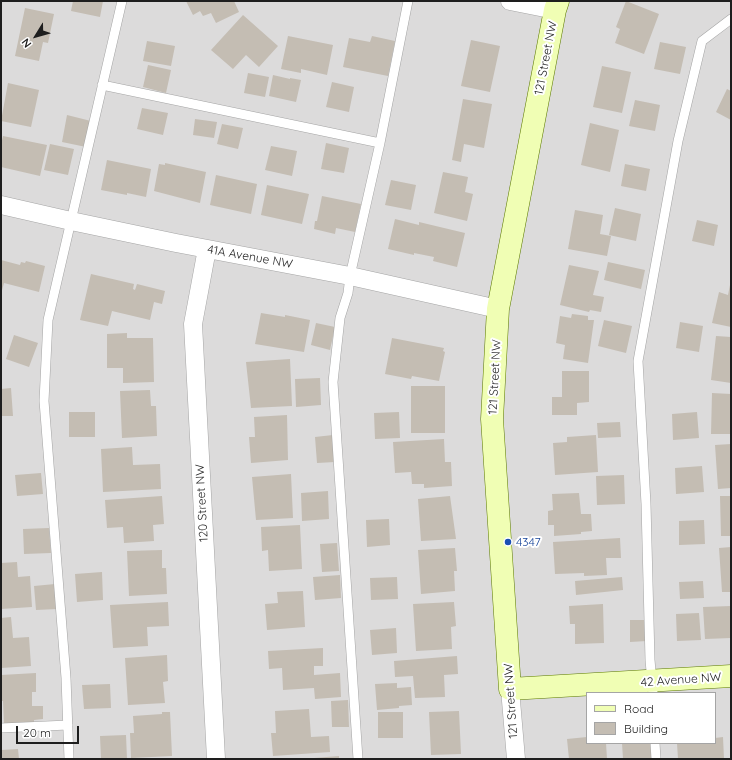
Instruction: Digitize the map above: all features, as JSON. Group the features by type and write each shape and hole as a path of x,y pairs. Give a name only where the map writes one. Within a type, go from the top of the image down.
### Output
{"street":[{"path":"510,1 557,6"},
{"name":"121 Street NW","path":"516,759 492,419 498,309 557,6"},
{"name":"41A Avenue NW","path":"1,205 207,249 350,276 498,309"},
{"name":"120 Street NW","path":"207,249 193,330 216,759"},
{"name":"42 Avenue NW","path":"510,689 653,687 731,676"}],"lane":[{"path":"69,759 66,678 44,401 48,320 122,1"},
{"path":"358,759 333,382 340,318 348,292 350,276 380,143 408,1"},
{"path":"653,687 650,660 646,504 638,361 678,141 702,41 731,19"},
{"path":"102,85 380,143"},
{"path":"1,728 68,725"},
{"path":"655,744 656,759"}],"shaded area":[{"path":"1,1 731,1 731,759 1,759"}],"building":[{"path":"73,1 103,1 100,17 71,11"},
{"path":"186,1 234,1 239,12 216,23 211,13 203,16 200,11 193,15"},
{"path":"626,1 659,14 644,54 615,43 620,29 616,27"},
{"path":"25,8 54,14 48,43 43,42 39,61 15,56"},
{"path":"243,15 278,46 259,67 246,55 233,69 211,50"},
{"path":"288,36 333,45 327,75 301,69 301,73 281,69"},
{"path":"372,36 395,41 388,76 343,67 349,38 370,42"},
{"path":"471,40 500,46 490,92 461,86"},
{"path":"147,41 175,46 171,66 143,61"},
{"path":"660,42 686,47 680,74 654,69"},
{"path":"148,65 171,70 166,93 143,87"},
{"path":"602,66 631,72 622,113 593,107"},
{"path":"248,73 269,77 265,97 244,93"},
{"path":"273,75 301,80 296,102 269,96"},
{"path":"332,82 354,87 349,112 326,107"},
{"path":"8,83 39,90 31,127 1,121"},
{"path":"727,89 731,91 731,120 716,112"},
{"path":"463,99 492,104 484,148 464,144 461,162 452,160"},
{"path":"635,100 660,105 655,131 629,126"},
{"path":"142,108 168,113 163,135 137,129"},
{"path":"67,115 91,121 86,147 62,142"},
{"path":"195,119 217,122 214,138 193,135"},
{"path":"590,123 619,130 610,172 581,165"},
{"path":"222,124 243,128 238,149 217,144"},
{"path":"3,136 47,145 40,176 1,167 1,145"},
{"path":"326,143 349,148 344,173 321,169"},
{"path":"50,144 74,149 68,175 44,170"},
{"path":"271,146 297,151 292,176 265,170"},
{"path":"107,160 151,169 146,197 101,190"},
{"path":"165,163 206,172 200,203 154,191 159,164 165,165"},
{"path":"625,164 650,169 646,191 621,186"},
{"path":"443,172 468,177 465,192 473,194 467,221 434,213"},
{"path":"216,175 257,184 251,214 210,205"},
{"path":"391,180 416,185 411,210 385,205"},
{"path":"267,185 309,194 302,224 261,215"},
{"path":"322,196 361,204 355,232 336,228 335,234 314,229"},
{"path":"615,208 641,214 636,241 609,235"},
{"path":"575,210 603,215 600,234 611,236 607,256 568,249"},
{"path":"395,219 419,225 419,222 465,233 457,267 433,261 434,257 414,253 414,255 388,249"},
{"path":"697,220 718,225 714,246 692,241"},
{"path":"1,260 20,265 21,262 25,263 26,261 45,266 39,292 4,283 1,294"},
{"path":"608,262 645,270 641,289 604,280"},
{"path":"569,265 599,271 593,295 604,297 601,312 590,310 589,312 560,305"},
{"path":"91,274 134,284 133,289 135,290 137,284 165,291 162,304 154,302 150,320 112,311 108,326 80,320"},
{"path":"730,285 731,327 712,323 719,292 728,295"},
{"path":"261,313 285,317 285,315 310,320 304,352 255,344"},
{"path":"572,314 588,316 588,320 594,320 588,363 563,359 565,345 556,343 560,316 571,318"},
{"path":"604,320 632,326 626,353 598,346"},
{"path":"680,322 703,326 699,352 676,348"},
{"path":"316,323 335,327 330,350 311,345"},
{"path":"127,333 127,338 153,338 154,382 123,383 123,368 107,368 107,334"},
{"path":"14,335 38,343 29,367 6,359"},
{"path":"716,336 731,337 731,383 711,380"},
{"path":"392,338 444,348 443,351 445,352 439,381 412,376 411,379 385,374"},
{"path":"290,359 292,406 251,408 246,362"},
{"path":"562,371 589,371 589,402 577,403 577,415 552,415 552,397 562,397"},
{"path":"320,378 321,405 296,407 295,379"},
{"path":"411,386 445,386 445,433 411,433"},
{"path":"11,388 13,416 1,416 1,389"},
{"path":"150,390 151,406 156,406 157,436 122,438 120,391"},
{"path":"712,393 731,394 731,434 711,434"},
{"path":"69,412 95,412 95,437 69,437"},
{"path":"399,412 400,438 375,439 374,413"},
{"path":"697,412 699,438 673,440 672,414"},
{"path":"287,415 288,460 251,463 249,437 255,437 254,417"},
{"path":"620,422 621,437 598,438 597,423"},
{"path":"333,435 335,462 317,463 315,437"},
{"path":"596,435 598,472 555,475 553,443 567,442 567,437"},
{"path":"444,439 445,462 451,462 452,486 424,488 424,484 412,484 411,472 395,473 393,442"},
{"path":"731,444 731,488 718,489 715,445"},
{"path":"132,447 133,465 160,464 161,489 103,492 101,449"},
{"path":"702,466 704,492 676,494 675,468"},
{"path":"41,473 43,494 17,496 15,475"},
{"path":"291,474 293,518 256,520 252,477"},
{"path":"624,475 625,504 597,505 596,476"},
{"path":"328,491 329,519 302,521 301,493"},
{"path":"579,493 581,514 591,514 592,531 581,532 581,534 554,536 554,525 548,525 548,511 553,510 552,494"},
{"path":"162,496 164,524 153,525 154,541 124,543 123,527 107,528 105,500"},
{"path":"450,496 456,539 421,541 418,499"},
{"path":"720,496 731,496 731,536 721,536"},
{"path":"389,519 390,545 367,547 366,520"},
{"path":"704,520 705,544 679,545 679,521"},
{"path":"300,525 302,569 269,571 268,550 262,551 261,527"},
{"path":"49,528 51,553 24,554 23,529"},
{"path":"620,538 621,558 606,558 607,575 584,576 584,573 555,574 553,542"},
{"path":"337,543 339,571 322,572 320,544"},
{"path":"731,547 731,592 722,592 719,548"},
{"path":"455,548 457,571 454,571 455,591 421,594 418,550"},
{"path":"162,550 162,568 166,568 167,594 129,596 127,551"},
{"path":"17,562 18,577 30,576 32,607 1,609 1,563"},
{"path":"102,572 103,600 77,602 75,574"},
{"path":"340,575 341,598 315,600 313,577"},
{"path":"397,577 398,599 371,600 370,578"},
{"path":"622,577 623,590 576,595 575,581"},
{"path":"703,581 704,598 680,599 679,582"},
{"path":"55,584 57,609 36,610 34,586"},
{"path":"303,591 305,627 267,630 265,604 278,603 277,592"},
{"path":"168,602 169,626 147,627 148,646 113,648 110,605"},
{"path":"454,602 456,626 451,627 452,649 416,651 413,604"},
{"path":"603,604 604,643 575,644 575,624 570,624 569,606"},
{"path":"731,606 731,638 705,639 703,607"},
{"path":"699,613 701,640 677,641 676,614"},
{"path":"11,617 13,638 29,637 31,666 1,668 1,618"},
{"path":"630,620 646,620 647,641 630,642"},
{"path":"396,628 397,653 372,655 370,630"},
{"path":"323,648 323,666 314,666 314,675 340,673 341,697 315,699 314,688 283,690 282,668 269,669 268,651"},
{"path":"167,655 168,681 163,682 165,703 128,705 125,658"},
{"path":"457,656 458,674 444,675 445,697 415,698 413,676 395,677 394,661"},
{"path":"36,673 36,692 32,692 32,706 43,706 43,719 34,720 34,723 4,725 3,701 1,701 1,675"},
{"path":"397,683 397,688 411,687 412,705 377,710 375,684"},
{"path":"110,684 111,708 84,709 82,685"},
{"path":"348,700 349,727 332,727 331,701"},
{"path":"309,709 311,737 329,736 330,752 273,756 271,733 276,733 275,711"},
{"path":"459,711 461,754 431,755 429,712"},
{"path":"162,712 170,712 172,756 131,758 130,733 134,733 133,716 162,714"},
{"path":"378,712 403,712 403,738 378,738"},
{"path":"126,735 127,759 101,759 100,736"},
{"path":"586,737 586,744 606,744 607,759 569,759 567,739"},
{"path":"723,737 724,759 678,759 677,744 716,744 716,738"},
{"path":"622,744 652,744 653,759 623,759"},
{"path":"18,749 19,759 1,759 1,750"},
{"path":"339,756 339,759 314,759 314,758"}],"place":[{"name":"4347","path":"508,542"}]}
